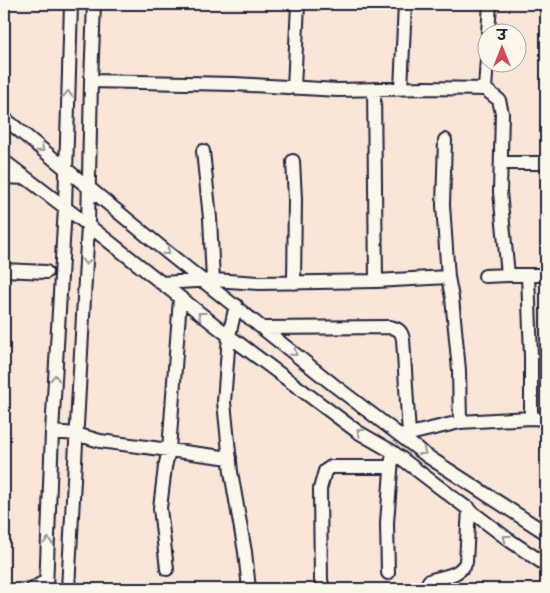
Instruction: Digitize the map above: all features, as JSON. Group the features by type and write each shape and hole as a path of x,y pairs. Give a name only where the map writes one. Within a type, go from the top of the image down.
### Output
{"street":[{"path":"32,589 46,585 52,432 65,207 71,4"},
{"path":"68,589 88,225 94,4"},
{"path":"294,88 298,4"},
{"path":"401,89 405,4"},
{"path":"489,22 490,4"},
{"path":"484,89 486,72"},
{"path":"91,81 234,84 374,90 426,88 484,89 498,100 502,114 500,192 508,275"},
{"path":"374,90 376,281"},
{"path":"4,118 89,188 209,281 263,328 402,434 427,456 546,533"},
{"path":"445,140 443,205 448,277 452,298 459,370 460,422"},
{"path":"203,151 210,218 209,281"},
{"path":"4,161 229,336 358,432 393,452 509,540 546,565"},
{"path":"293,161 295,199 294,283"},
{"path":"502,163 546,162"},
{"path":"4,177 26,178"},
{"path":"4,270 46,272"},
{"path":"528,275 531,418"},
{"path":"485,276 546,276"},
{"path":"161,283 209,281 294,283 448,277"},
{"path":"167,569 160,508 164,467 169,450 180,299"},
{"path":"236,305 229,336 224,402 230,458 246,552 249,589"},
{"path":"263,328 390,327 398,329 401,333 403,339 402,434 393,452 391,467 387,523 388,573"},
{"path":"402,434 460,422 531,418 546,419"},
{"path":"52,432 76,434 100,441 230,458"},
{"path":"323,589 321,580 320,490 325,471 331,467 391,467"},
{"path":"425,589 429,581 457,573 463,569 466,562 469,508"}]}
